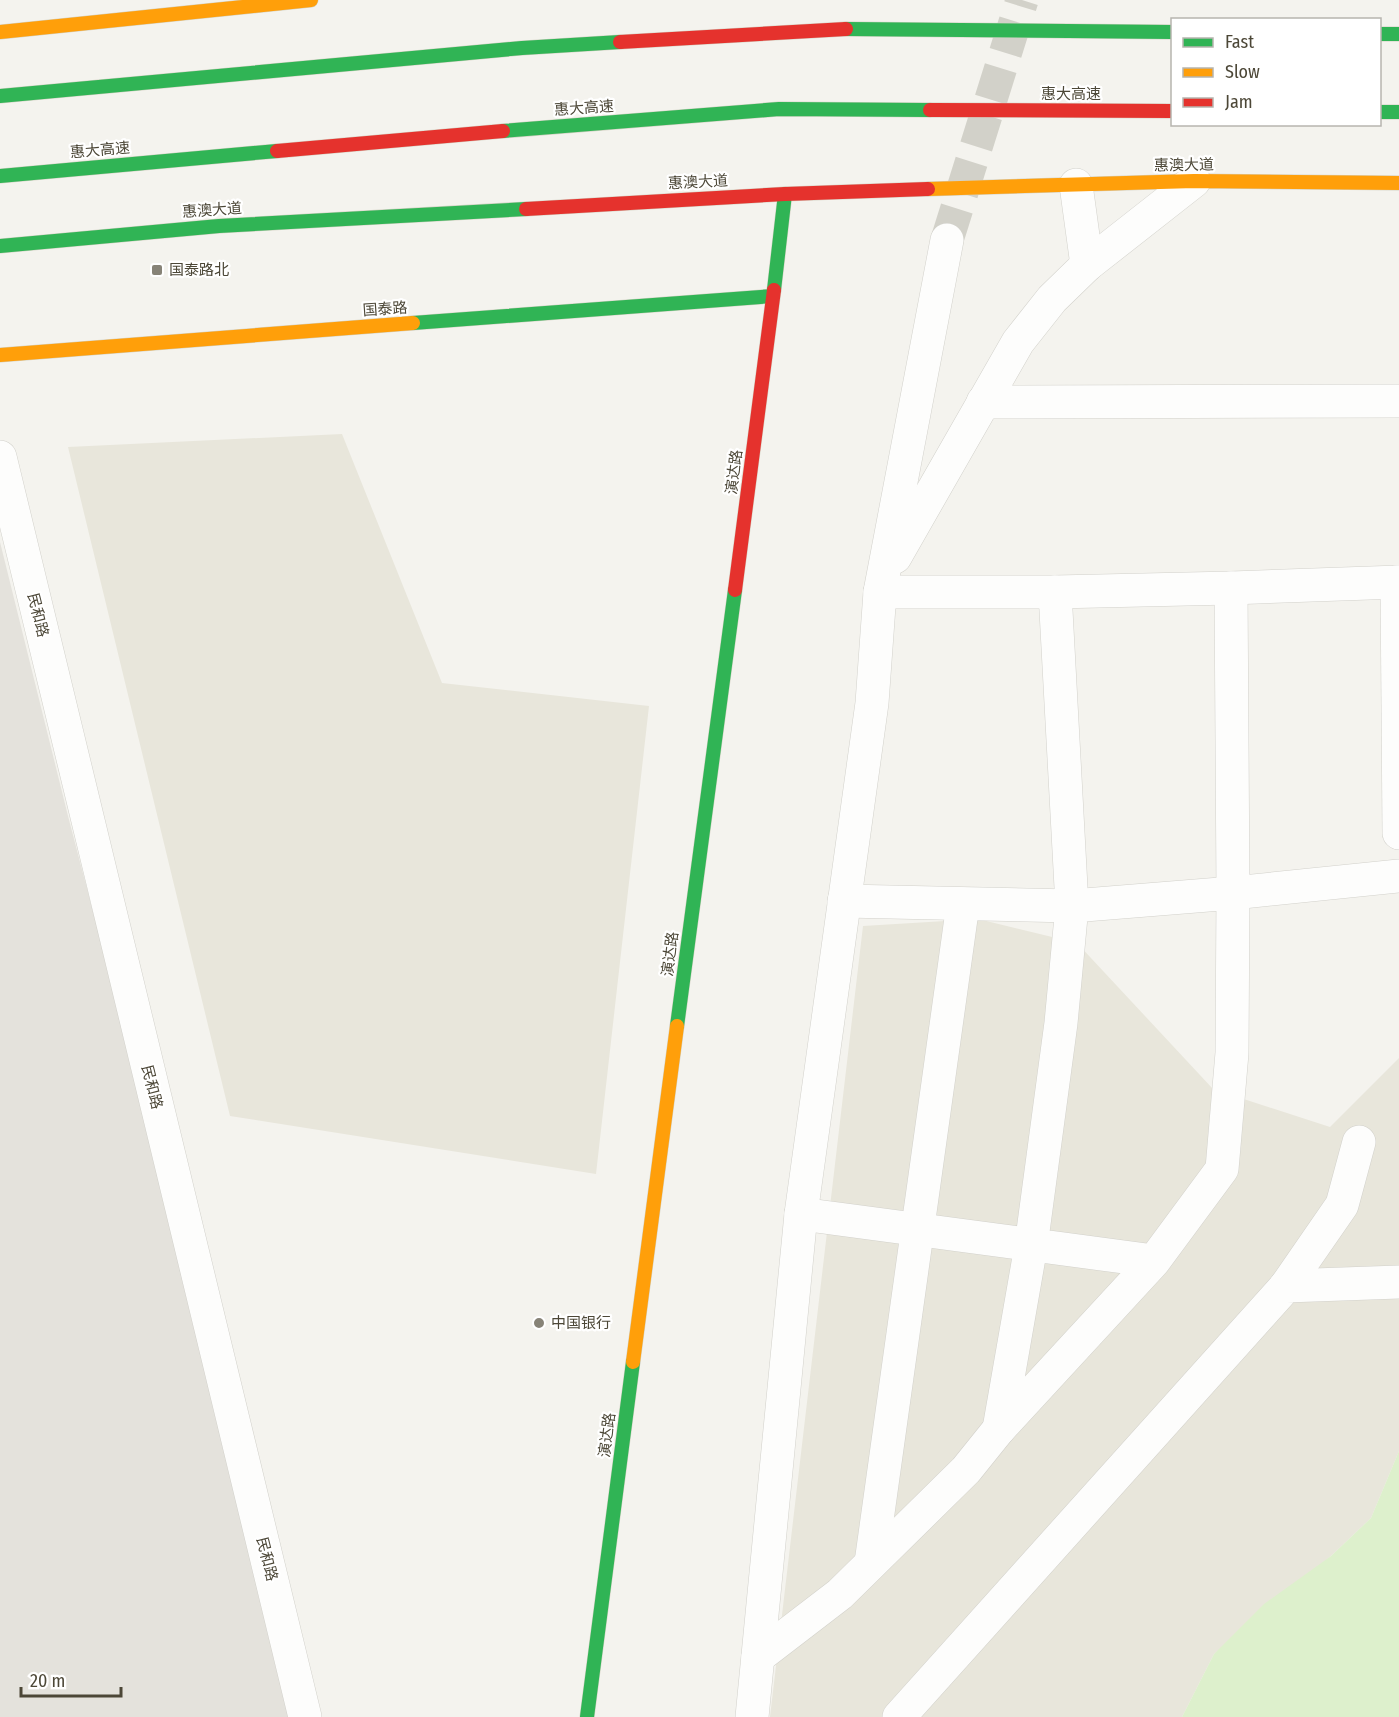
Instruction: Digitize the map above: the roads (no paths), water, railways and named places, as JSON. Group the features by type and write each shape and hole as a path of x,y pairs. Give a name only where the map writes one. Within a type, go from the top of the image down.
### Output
{"main road":[{"path":"0,32 311,0"},
{"path":"0,96 522,48 828,29 1171,32"},
{"path":"1381,33 1399,34"},
{"name":"惠大高速","path":"0,176 486,132 779,109 1171,111"},
{"path":"1381,112 1399,112"},
{"name":"惠澳大道","path":"0,246 219,226 785,194 1194,181 1399,183"},
{"name":"演达路","path":"586,1717 785,194"},
{"name":"国泰路","path":"0,355 773,296"}],"street":[{"path":"881,586 1018,342 1052,299 1087,265 1194,181"},
{"path":"1076,185 1087,265"},
{"path":"753,1717 801,1214 872,703 881,586 948,240"},
{"path":"983,402 1399,400"},
{"name":"民和路","path":"0,457 305,1717"},
{"path":"881,586 1055,592 1398,582 1399,833"},
{"path":"758,1657 840,1594 966,1470 999,1428 1154,1261 1222,1169 1232,1053 1231,588"},
{"path":"999,1428 1031,1246 1061,1023 1072,906 1055,592"},
{"path":"844,902 1072,906 1399,876"},
{"path":"872,1563 963,904"},
{"path":"899,1717 1286,1286 1342,1205 1359,1142"},
{"path":"801,1214 1154,1261"},
{"path":"1286,1286 1399,1282"}],"tunnel":[{"path":"947,240 1022,0"}],"place":[{"name":"国泰路北","path":"157,270"},
{"name":"中国银行","path":"539,1323"}]}
